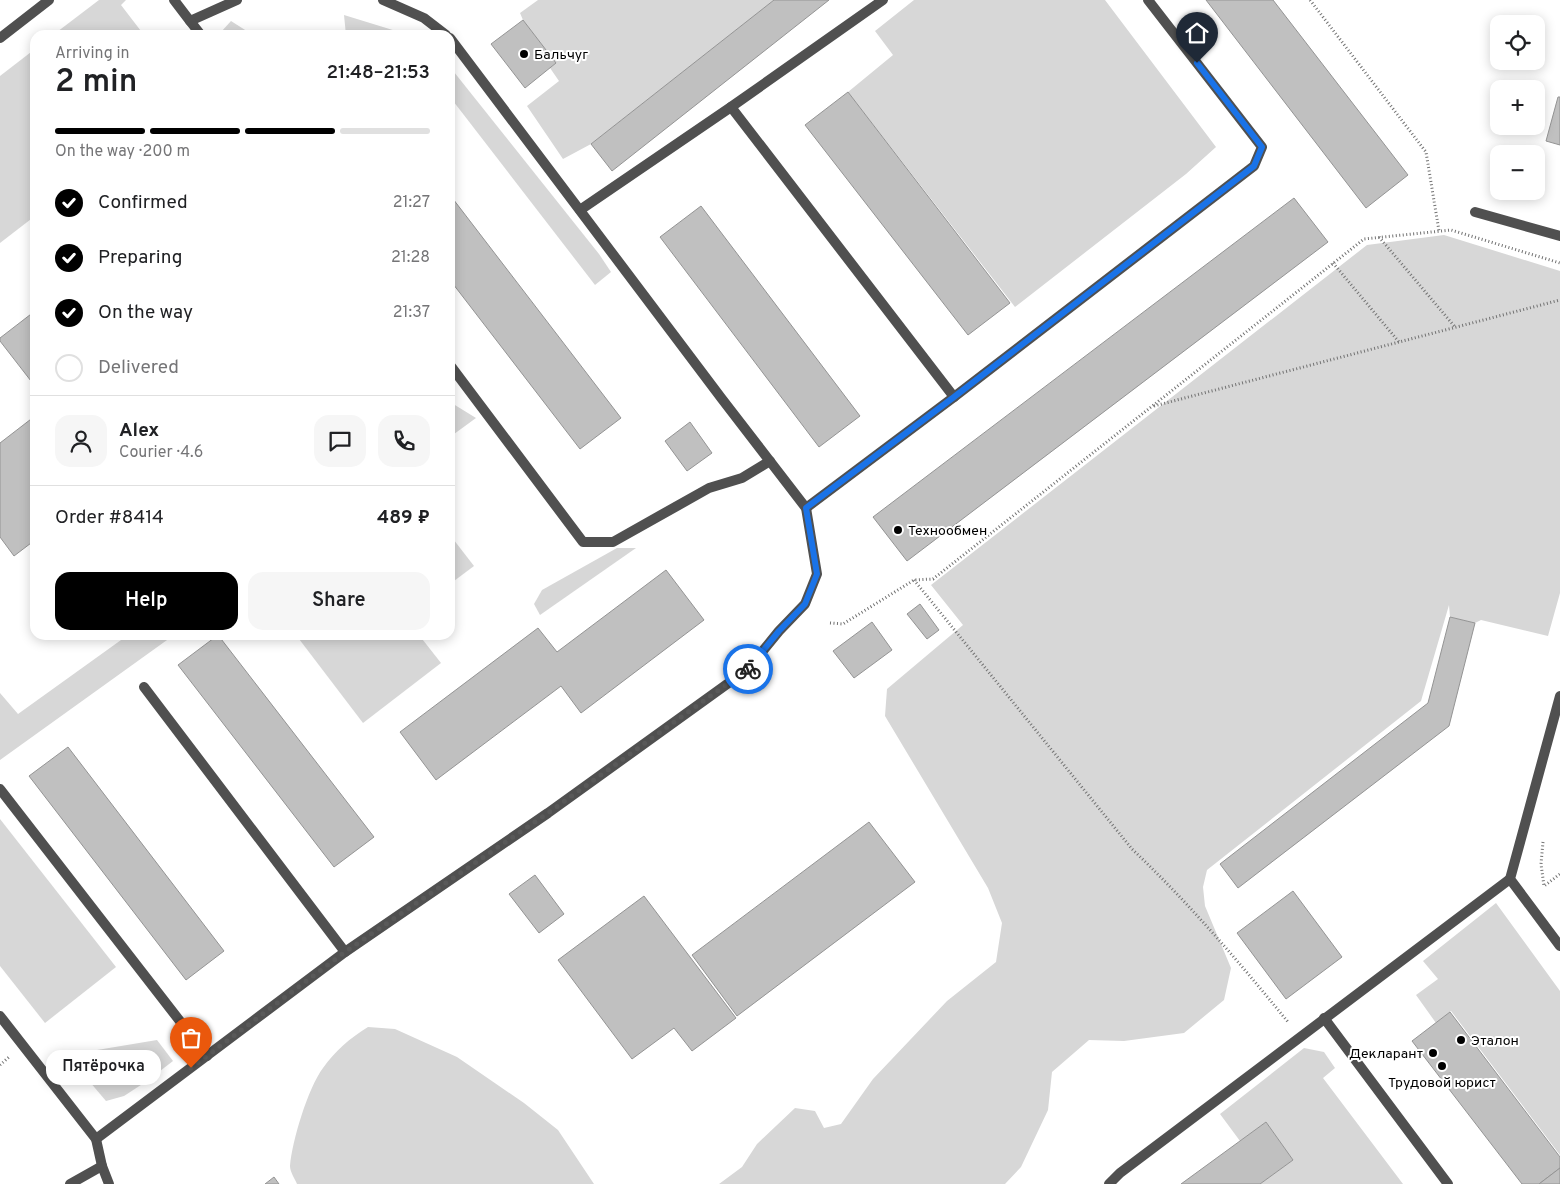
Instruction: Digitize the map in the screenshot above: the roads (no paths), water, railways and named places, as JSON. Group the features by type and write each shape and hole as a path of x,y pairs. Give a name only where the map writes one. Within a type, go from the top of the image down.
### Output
{"street":[{"path":"0,38 49,0"},
{"path":"174,0 197,30"},
{"path":"190,21 236,0"},
{"path":"386,0 424,18 440,30"},
{"path":"580,210 883,0"},
{"path":"806,508 954,397 1254,166 1262,147 1148,0"},
{"path":"96,1139 345,952 548,813 748,669 779,631 805,604 817,574 806,508 455,45"},
{"path":"731,107 954,397"},
{"path":"1475,212 1560,236"},
{"path":"455,373 583,542 613,542 709,488 742,478 770,462"},
{"path":"144,687 345,952"},
{"path":"1109,1184 1120,1173 1510,879 1560,696"},
{"path":"0,789 207,1056"},
{"path":"1510,879 1560,946"},
{"path":"0,1016 96,1139 102,1166 109,1184"},
{"path":"1324,1018 1448,1184"},
{"path":"70,1184 102,1166"}],"place":[{"name":"Бальчуг","path":"524,54"},
{"name":"Технообмен","path":"898,530"},
{"name":"Эталон","path":"1461,1040"},
{"name":"Декларант","path":"1433,1053"},
{"name":"Трудовой юрист","path":"1442,1066"},
{"name":"Пятёрочка","path":"191,1068"}]}
